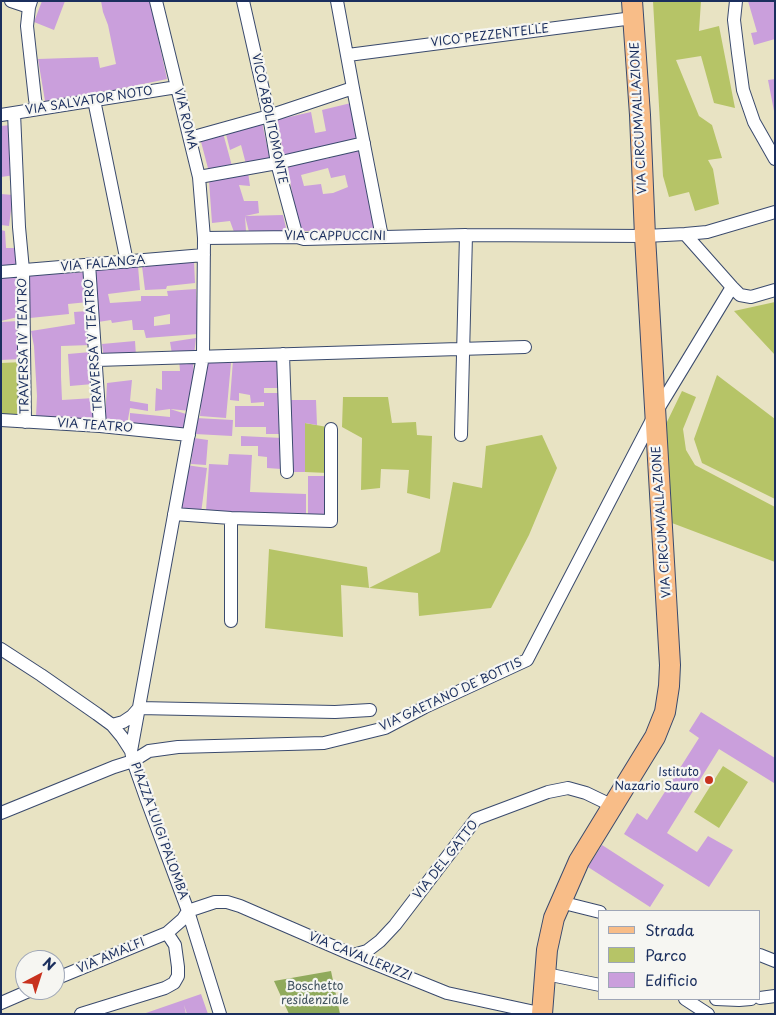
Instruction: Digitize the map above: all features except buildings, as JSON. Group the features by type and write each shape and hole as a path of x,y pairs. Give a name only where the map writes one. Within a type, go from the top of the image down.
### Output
{"main road":[{"name":"VIA CIRCUMVALLAZIONE","path":"539,1013 546,974 547,950 554,918 560,902 579,861 655,737 665,712 669,686 670,656 633,10"}],"street":[{"path":"11,1 30,4 27,26 37,109"},
{"name":"VIA ROMA","path":"132,756 203,356 204,238 199,177 156,1"},
{"name":"VICO ABOLITOMONTE","path":"243,1 269,116 277,162 297,237"},
{"path":"337,1 382,237"},
{"path":"736,1 734,20 743,90 754,122 775,159"},
{"name":"VICO PEZZENTELLE","path":"348,54 633,10"},
{"name":"VIA SALVATOR NOTO","path":"8,114 178,88"},
{"path":"190,138 269,116 353,88"},
{"path":"94,100 127,262"},
{"name":"TRAVERSA IV TEATRO","path":"8,114 23,270 25,422"},
{"path":"199,177 364,143"},
{"name":"VIA CAPPUCCINI","path":"204,238 297,237 304,239 466,235 645,236 707,232 775,212"},
{"path":"685,234 740,295 750,297 775,290"},
{"path":"461,435 466,235"},
{"name":"VIA FALANGA","path":"1,272 204,256"},
{"name":"TRAVERSA V TEATRO","path":"89,264 100,426"},
{"name":"VIA GAETANO DE BOTTIS","path":"1,813 114,767 132,756 149,751 178,747 324,743 385,728 425,707 527,660 655,414 732,287"},
{"path":"96,360 525,347"},
{"path":"283,354 287,472"},
{"name":"VIA TEATRO","path":"1,420 100,426 189,435"},
{"path":"174,514 230,518 331,521 331,429"},
{"path":"230,518 231,621"},
{"name":"PIAZZA LUIGI PALOMBA","path":"1,649 97,714 112,725 122,737 132,756 188,911 220,1014"},
{"path":"112,725 132,716 139,708 335,712 370,710"},
{"name":"VIA DEL GATTO","path":"353,956 367,951 380,942 476,819 548,792 568,788 586,793 613,806"},
{"name":"VIA CAVALLERIZZI","path":"188,911 215,902 227,902 353,956 448,993 539,1013"},
{"path":"560,902 598,912"},
{"path":"81,1014 164,988 174,983 178,976 175,945 167,933 183,919 188,911"},
{"name":"VIA AMALFI","path":"65,975 167,933"},
{"path":"175,945 196,937"},
{"path":"761,955 775,961"},
{"path":"546,974 598,985"},
{"path":"761,998 775,996"},
{"path":"1,1003 15,997"},
{"path":"687,1000 708,1014"}],"green space":[{"path":"653,1 701,1 699,31 719,26 735,108 714,103 701,56 676,60 699,116 712,125 722,158 708,160 713,169 719,204 695,211 689,192 669,197 663,176"},
{"path":"775,302 775,355 734,311"},
{"path":"24,362 25,422 1,420 1,363"},
{"path":"717,375 775,419 775,499 702,463 694,439"},
{"path":"682,391 696,397 683,429 686,450 695,465 775,507 775,562 672,523 666,424"},
{"path":"343,397 388,397 392,423 416,422 417,435 432,436 430,499 407,493 409,470 381,469 380,488 361,490 362,438 342,427"},
{"path":"305,423 327,427 328,473 305,472"},
{"path":"542,435 557,468 529,535 491,608 419,616 418,593 369,588 440,552 453,482 482,488 486,446"},
{"path":"269,549 367,567 369,588 341,585 343,637 265,628"},
{"path":"723,766 748,782 719,828 694,812"},
{"name":"Boschetto residenziale","path":"331,971 340,1014 289,1014 274,981"}],"place":[{"name":"Istituto Nazario Sauro","path":"709,780"}]}
